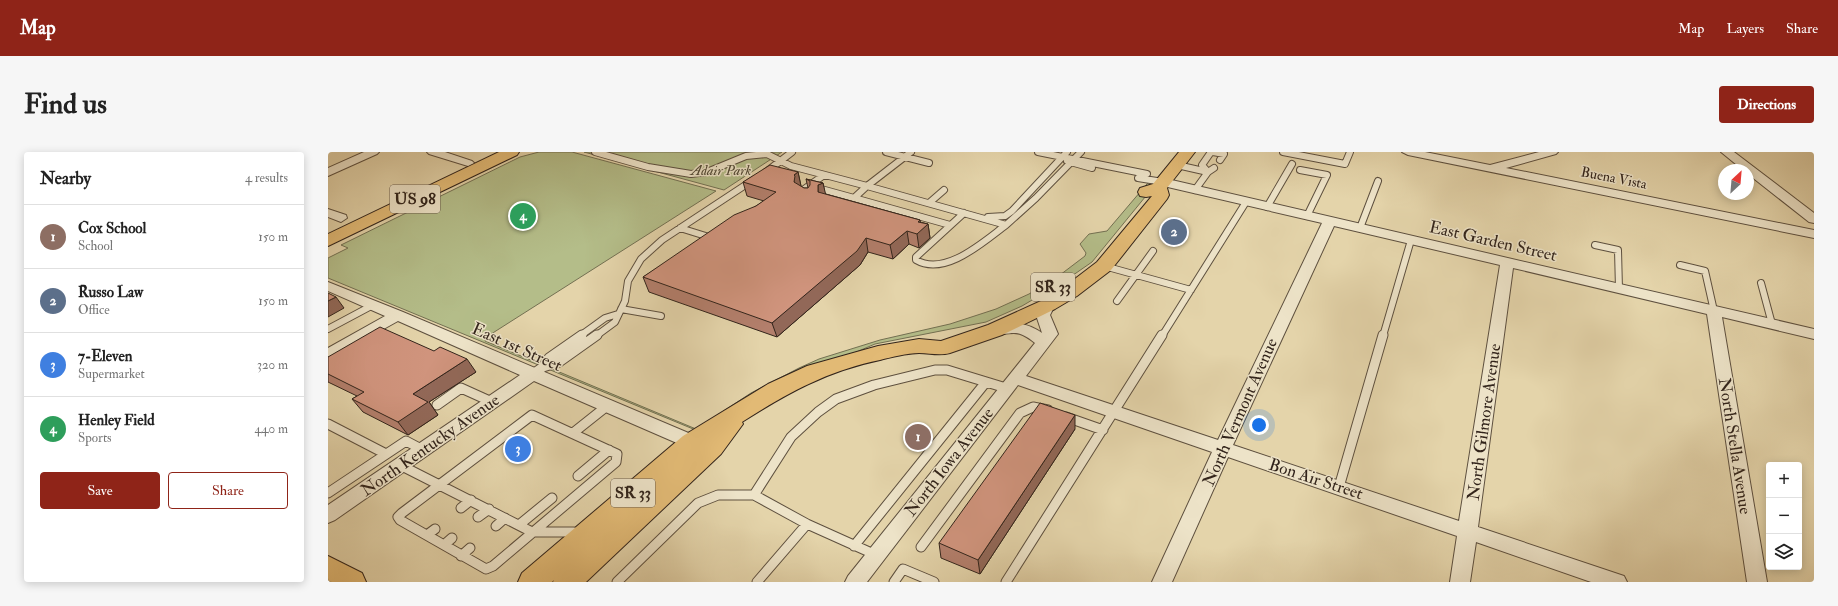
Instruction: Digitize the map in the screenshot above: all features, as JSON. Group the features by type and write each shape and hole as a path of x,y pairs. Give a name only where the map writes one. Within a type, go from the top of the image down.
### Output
{"main road":[{"name":"US 98","path":"332,218 492,152"},
{"name":"US 98","path":"328,240 511,152"},
{"name":"SR 33","path":"919,346 935,335 987,319 1034,298 1058,284 1090,262 1156,181 1177,165 1187,152"},
{"path":"328,236 447,180 462,171 468,163"},
{"name":"SR 33","path":"532,582 692,442 776,390 815,372 878,353 919,346 942,348 995,330 1048,305 1104,266 1161,195 1156,181"},
{"name":"SR 33","path":"567,582 712,448 740,413"},
{"path":"328,568 352,582"}],"street":[{"path":"328,172 373,152"},
{"path":"433,152 468,163"},
{"name":"Buena Vista","path":"1408,152 1814,234"},
{"path":"1492,169 1552,152"},
{"path":"1727,152 1814,219"},
{"name":"East Garden Street","path":"1156,181 1814,334"},
{"name":"North Vermont Avenue","path":"1162,582 1264,357 1329,222"},
{"name":"North Gilmore Avenue","path":"1460,582 1507,263"},
{"name":"East 1st Street","path":"328,286 538,371 607,406 692,442"},
{"name":"North Iowa Avenue","path":"855,582 1050,334 1043,315 1048,305"},
{"name":"North Stella Avenue","path":"1714,311 1757,582"},
{"path":"328,355 398,315"},
{"path":"995,330 1012,326 1021,327 1043,342"},
{"name":"North Kentucky Avenue","path":"328,515 538,371"},
{"name":"Bon Air Street","path":"1010,383 1115,412 1444,522 1468,532 1617,582"}],"lane":[{"path":"595,152 629,162 697,175 716,169 748,155 772,155 788,165 1006,225"},
{"path":"538,371 559,362 615,322 625,301 628,280 641,259 662,240 781,161 792,152"},
{"path":"886,152 929,163"},
{"path":"846,203 911,152"},
{"path":"1038,152 1156,181"},
{"path":"981,217 1005,216 1012,211 1067,152"},
{"path":"964,213 916,257 919,264 935,267 959,257 1006,225 1082,152"},
{"path":"1208,172 1202,165 1212,152 1224,154 1220,160"},
{"path":"1283,152 1345,164 1350,152"},
{"path":"1089,156 1104,163 1144,172 1156,181"},
{"path":"1073,161 1132,178 1156,181"},
{"path":"1267,207 1292,164"},
{"path":"1177,165 1208,172"},
{"path":"1195,190 1208,172 1214,168"},
{"path":"1300,170 1327,175 1307,216"},
{"path":"809,196 802,194 803,190 824,175"},
{"path":"1360,228 1378,181"},
{"path":"810,186 950,226"},
{"path":"929,203 944,190"},
{"path":"1006,582 1115,412 1246,202"},
{"path":"680,228 712,235 696,245"},
{"path":"1339,487 1411,240"},
{"path":"1595,245 1618,250 1619,289"},
{"path":"1117,301 1153,251"},
{"path":"1680,265 1705,271 1714,311"},
{"path":"1104,266 1191,290"},
{"path":"1761,283 1772,324"},
{"path":"328,329 373,305"},
{"path":"620,311 661,316"},
{"path":"754,495 791,437 818,412 836,400 874,385 935,370 947,370 986,382 1010,383"},
{"path":"854,546 986,382"},
{"path":"437,404 461,388 492,402"},
{"path":"573,433 607,406"},
{"path":"921,547 1026,408 1034,406 1045,409 1103,430"},
{"path":"532,415 573,433 617,454 616,462 493,566 486,569 427,536 400,520 398,517 532,415"},
{"path":"331,429 386,454"},
{"path":"345,504 328,494 406,441 423,450"},
{"path":"578,476 609,450"},
{"path":"400,465 532,532 574,532 584,536"},
{"path":"366,468 385,476"},
{"path":"617,582 698,503 706,497 717,494 754,495 807,524 876,556"},
{"path":"519,525 552,498"},
{"path":"461,508 471,500"},
{"path":"478,517 489,509"},
{"path":"496,526 506,518"},
{"path":"757,582 807,524"},
{"path":"427,536 435,529"},
{"path":"444,545 452,538"},
{"path":"461,556 470,548"},
{"path":"894,582 903,569 934,582"}],"green space":[{"path":"539,152 572,152 716,191 488,336 485,341 696,429 751,393 819,359 880,340 950,324 996,309 1029,294 1056,278 1085,256 1086,253 1080,244 1089,234 1107,231 1152,178 1159,180 1092,262 1066,280 1022,306 986,322 875,344 840,359 698,431 328,278 328,258 348,248 341,245 520,157"},
{"name":"Adair Park","path":"584,152 782,152 724,190"}],"building":[{"path":"770,165 798,172 794,175 794,182 804,188 808,188 810,185 810,181 806,179 823,183 818,185 818,192 920,220 918,222 928,224 917,234 907,231 890,245 866,238 857,251 772,323 643,277 734,215 756,206 776,192 743,182"},
{"path":"328,293 336,297 328,301"},
{"path":"380,327 434,351 440,347 467,359 413,394 428,402 398,422 352,399 364,392 328,374 328,357"},
{"path":"1040,403 1075,415 978,560 939,543"}],"place":[{"name":"Henley Field","path":"523,216"},
{"name":"Russo Law","path":"1174,232"},
{"name":"Cox School","path":"918,437"},
{"name":"7-Eleven","path":"518,449"}]}
